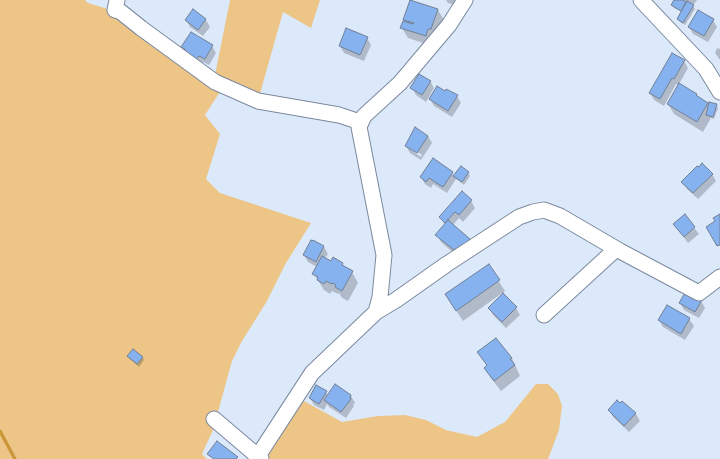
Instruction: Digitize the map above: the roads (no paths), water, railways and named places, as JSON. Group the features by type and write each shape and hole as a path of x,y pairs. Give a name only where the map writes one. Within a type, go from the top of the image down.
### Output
{"street":[{"path":"117,0 115,10 121,12 215,82 258,101 339,115 360,122"},
{"path":"376,312 380,297 384,256 359,134 360,122 364,116 400,83 449,26 465,0"},
{"path":"641,0 706,68 720,92"},
{"path":"214,419 258,458 312,373 376,312 506,226 532,212 544,210 560,216 616,249 699,293 720,277"},
{"path":"544,315 616,249"}],"waterway":[{"path":"0,431 15,459"}]}
